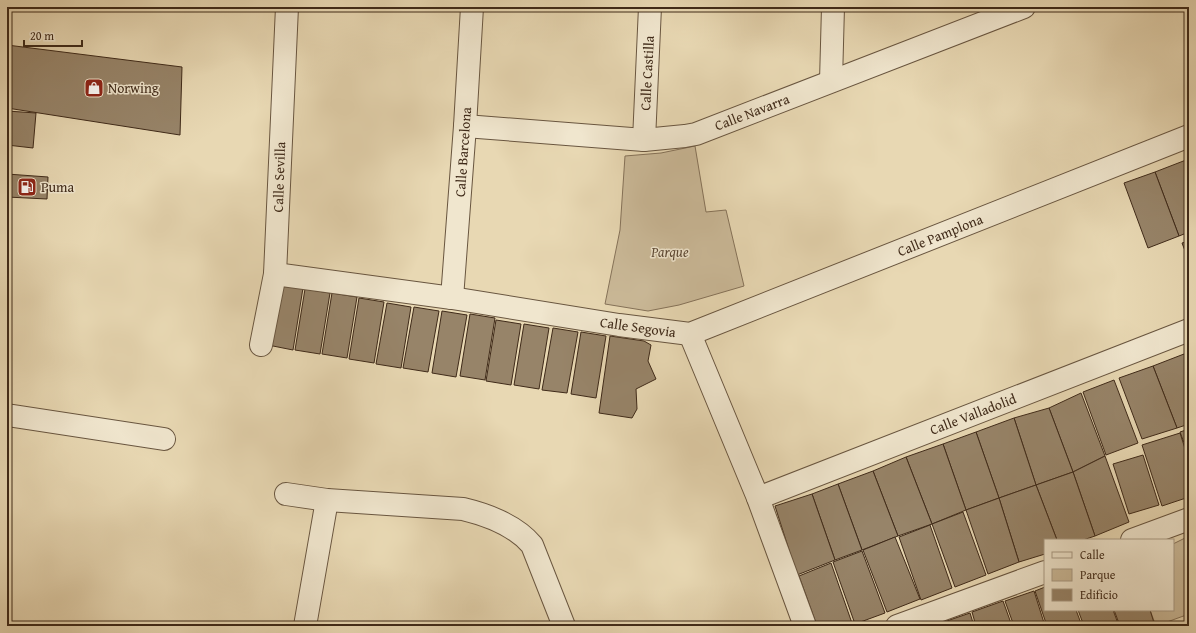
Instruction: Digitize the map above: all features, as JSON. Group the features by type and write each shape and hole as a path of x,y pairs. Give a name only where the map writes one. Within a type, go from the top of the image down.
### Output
{"street":[{"name":"Calle Sevilla","path":"261,345 275,274 287,7"},
{"name":"Calle Barcelona","path":"452,298 472,7"},
{"name":"Calle Castilla","path":"644,140 650,7"},
{"path":"831,81 833,7"},
{"name":"Calle Navarra","path":"465,126 644,140 696,134 1024,7"},
{"name":"Calle Pamplona","path":"690,334 1189,136"},
{"name":"Calle Segovia","path":"275,274 452,298 690,334 758,498 805,626"},
{"name":"Calle Valladolid","path":"758,498 1189,330"},
{"path":"7,415 164,439"},
{"path":"286,494 327,500 463,509 479,513 499,521 519,532 532,545 564,626"},
{"path":"306,626 327,500"},
{"path":"1135,539 1189,519"},
{"path":"897,626 1044,572"}],"green space":[{"name":"Parque","path":"695,146 706,212 726,210 744,286 679,305 648,311 605,304 620,230 625,156 661,153"},
{"path":"1187,537 1189,542 1189,614 1156,626 1150,611 1174,611 1174,544"}],"building":[{"name":"Norwing","path":"7,45 182,67 180,135 7,108"},
{"path":"7,111 36,113 33,148 7,145"},
{"path":"1186,160 1189,168 1189,232 1179,236 1155,172"},
{"path":"1155,172 1179,236 1148,248 1124,183"},
{"name":"Puma","path":"7,174 48,177 47,199 7,197"},
{"path":"1189,241 1189,261 1182,243"},
{"path":"278,284 303,288 293,350 268,345"},
{"path":"305,289 330,293 320,354 295,350"},
{"path":"332,293 357,297 347,358 322,354"},
{"path":"359,298 384,302 374,363 349,359"},
{"path":"387,303 411,307 401,368 376,364"},
{"path":"414,307 439,311 428,372 403,368"},
{"path":"442,311 467,315 456,377 432,373"},
{"path":"470,314 495,318 485,380 460,376"},
{"path":"496,320 521,324 511,385 486,381"},
{"path":"524,324 549,328 539,389 514,385"},
{"path":"553,328 578,332 567,393 542,390"},
{"path":"581,332 606,336 596,398 571,394"},
{"path":"610,336 644,341 651,345 648,361 656,379 636,389 637,409 632,418 599,413"},
{"path":"1184,354 1189,366 1189,424 1177,428 1153,366"},
{"path":"1153,366 1177,428 1142,439 1119,378"},
{"path":"1114,380 1138,443 1106,455 1083,392"},
{"path":"1081,393 1105,456 1073,472 1049,408"},
{"path":"1049,408 1073,472 1036,485 1014,418"},
{"path":"1014,418 1036,485 999,498 976,432"},
{"path":"1189,429 1189,456 1180,432"},
{"path":"976,432 999,498 966,510 943,444"},
{"path":"1180,433 1189,461 1189,497 1162,506 1142,445"},
{"path":"943,444 966,510 932,524 906,457"},
{"path":"1143,455 1159,505 1129,514 1113,464"},
{"path":"1105,456 1129,522 1095,536 1073,472"},
{"path":"906,457 932,524 898,536 873,471"},
{"path":"873,471 898,536 862,550 838,484"},
{"path":"1073,472 1095,536 1086,539 1057,539 1036,485"},
{"path":"838,484 862,550 835,560 812,494"},
{"path":"1036,485 1057,539 1044,539 1044,554 1019,562 999,498"},
{"path":"812,494 835,560 797,575 775,506"},
{"path":"999,498 1019,562 988,574 966,510"},
{"path":"963,512 986,575 955,587 932,524"},
{"path":"930,525 952,588 921,600 899,537"},
{"path":"895,537 920,599 887,612 863,550"},
{"path":"862,551 885,613 855,624 833,562"},
{"path":"831,563 853,626 817,626 799,576"},
{"path":"1044,587 1044,611 1076,611 1082,626 1047,626 1035,591"},
{"path":"1034,591 1045,626 1014,626 1005,601"},
{"path":"1003,601 1012,626 976,626 972,612"},
{"path":"1078,611 1113,611 1119,626 1084,626"},
{"path":"1114,611 1150,611 1155,626 1120,626"},
{"path":"970,613 974,626 939,626 938,624"}],"place":[{"name":"Norwing","path":"94,88"},
{"name":"Puma","path":"27,187"}]}
